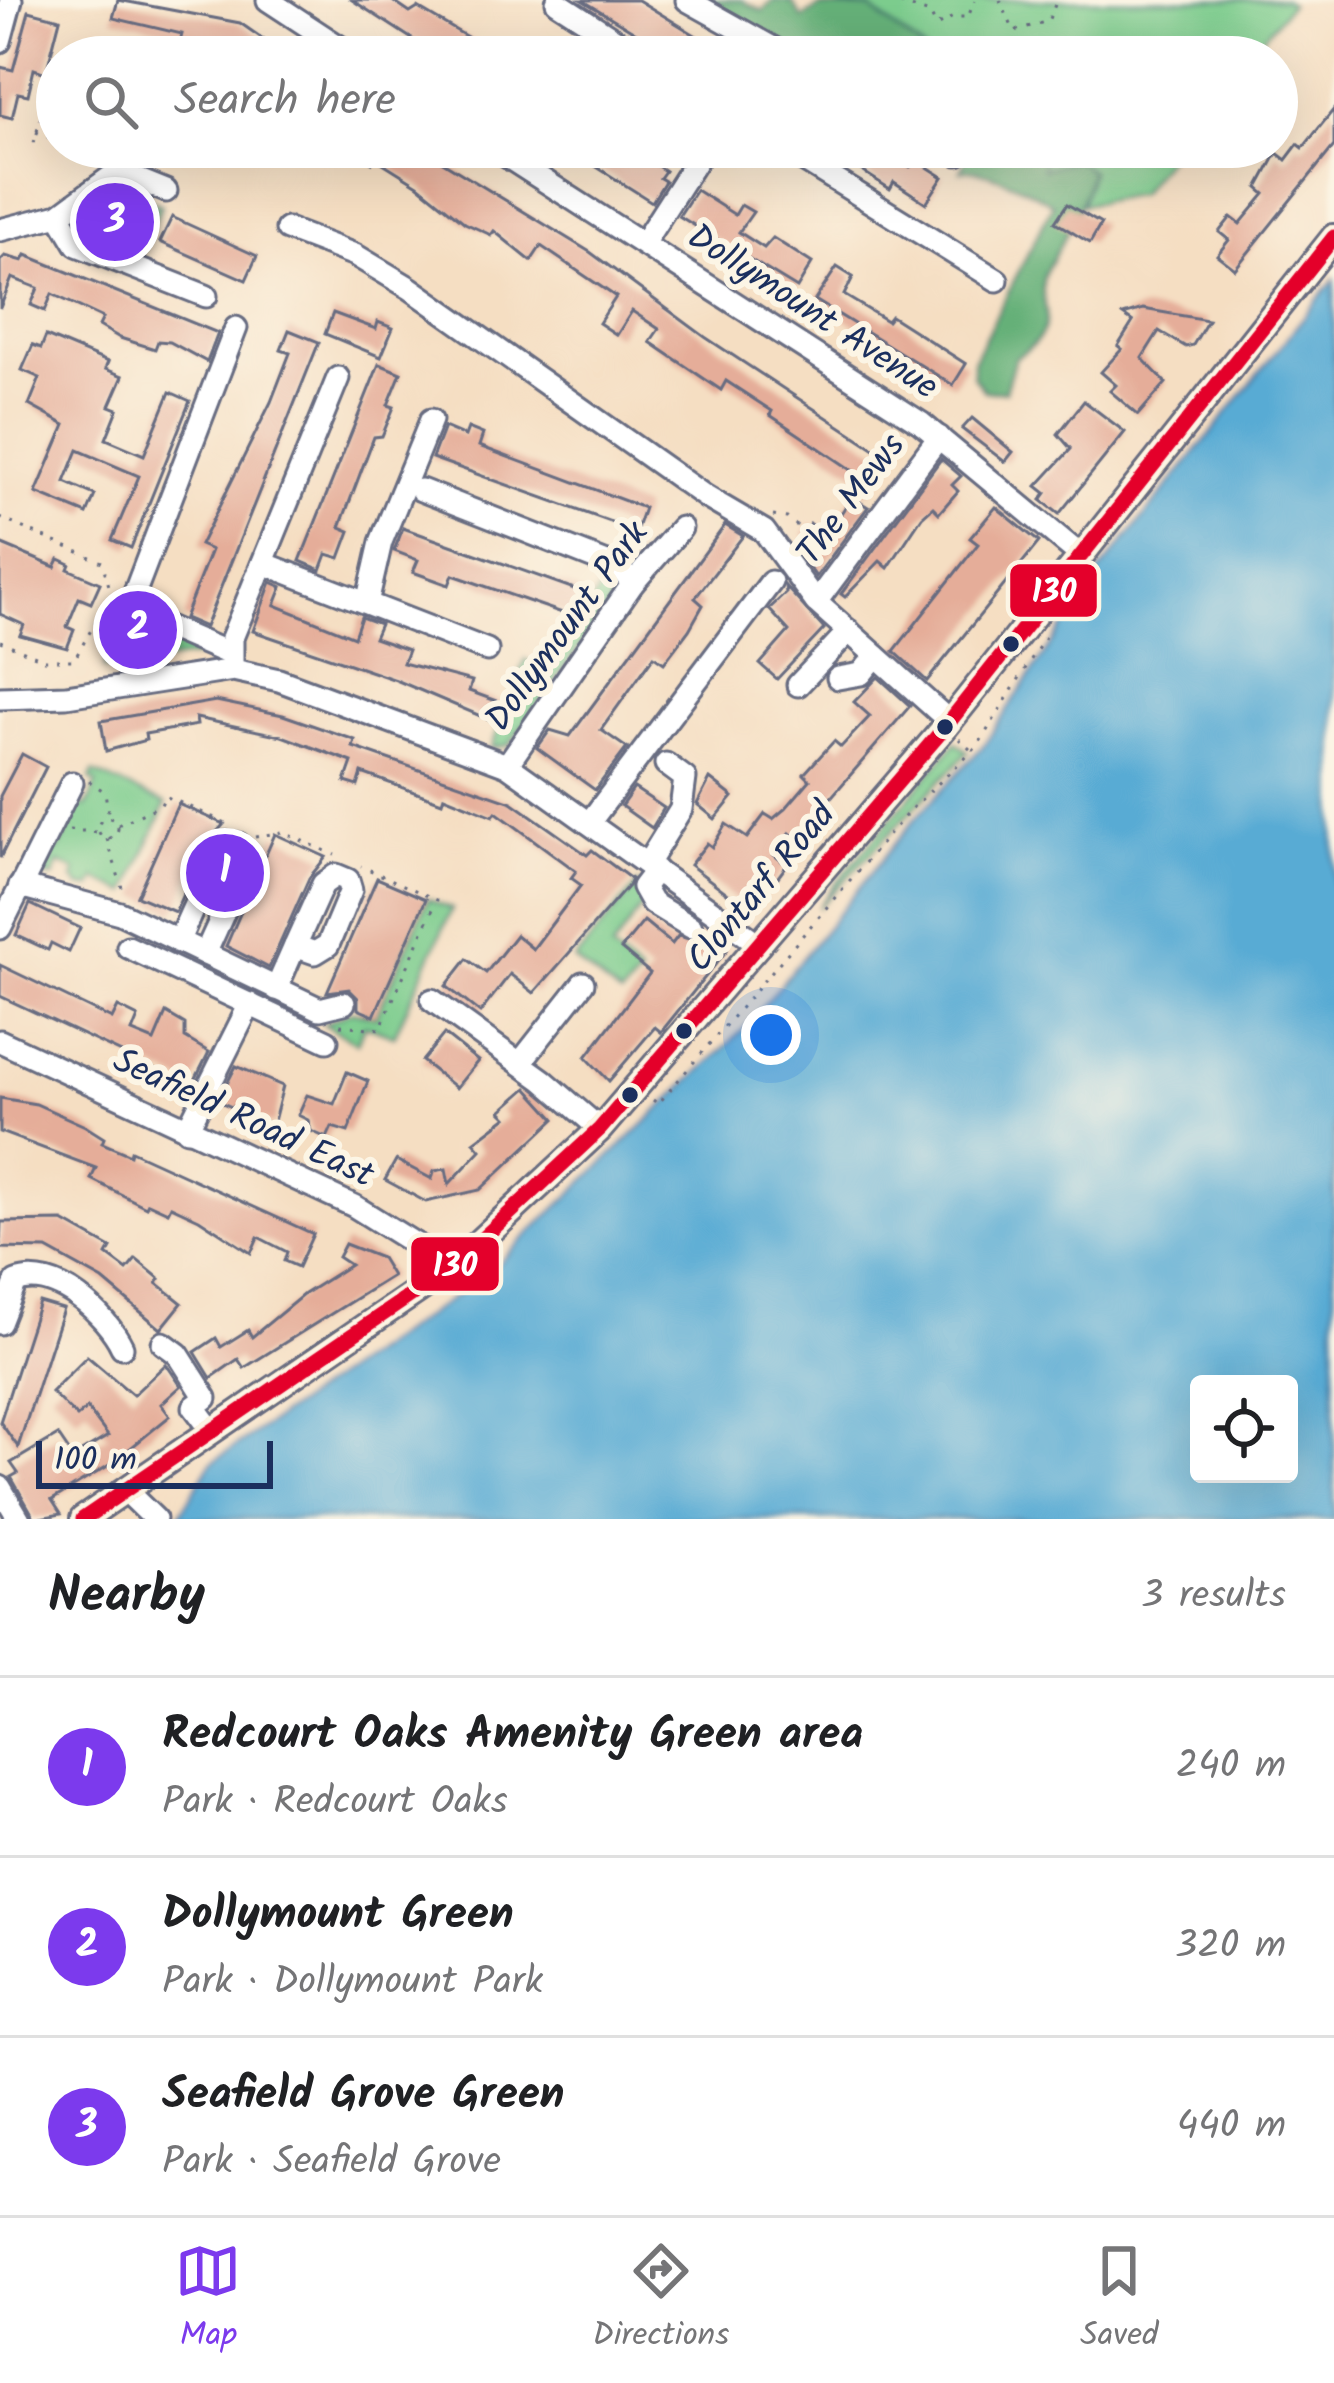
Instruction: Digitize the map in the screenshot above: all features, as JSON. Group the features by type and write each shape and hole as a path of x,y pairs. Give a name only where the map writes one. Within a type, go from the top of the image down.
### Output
{"main road":[{"name":"Clontarf Road","path":"82,1519 452,1267 600,1129 958,726 1080,555 1334,237"}],"street":[{"path":"0,41 11,0"},
{"path":"268,0 323,36"},
{"path":"687,0 746,36"},
{"path":"556,2 609,36"},
{"name":"Dollymount Avenue","path":"526,168 939,437 1080,555"},
{"path":"644,242 692,168"},
{"path":"816,168 998,280"},
{"path":"0,230 59,215 112,176 124,174 166,191"},
{"path":"59,215 77,245 206,296"},
{"path":"287,229 355,255 410,288 706,496 764,531 816,602 958,726"},
{"path":"236,328 128,610 231,662 263,563 338,378"},
{"path":"368,603 381,542 431,420"},
{"name":"The Mews","path":"816,602 939,437"},
{"path":"421,490 617,567 633,583"},
{"name":"Dollymount Park","path":"508,765 633,583 682,528"},
{"path":"263,563 487,650"},
{"path":"589,824 771,582"},
{"path":"798,686 849,631"},
{"path":"838,678 860,674 876,656"},
{"name":"Dollymount Park","path":"0,698 66,696 231,662 508,765 760,945"},
{"path":"666,764 685,778 685,797 643,887 652,902 692,927"},
{"path":"0,928 72,783"},
{"path":"178,942 219,850 238,844 246,862 205,954"},
{"path":"20,886 82,898 327,1010 344,1003"},
{"path":"193,909 212,903 220,920"},
{"path":"128,947 327,1041"},
{"path":"276,989 293,953"},
{"path":"520,1063 583,983"},
{"path":"432,1000 520,1063 600,1129"},
{"path":"187,1130 250,1004"},
{"name":"Seafield Road East","path":"0,1041 354,1206 452,1267"},
{"path":"0,1323 16,1282 41,1280 89,1304 112,1326 122,1347"},
{"path":"163,1342 178,1354 206,1399 194,1407 212,1431"},
{"path":"0,1487 19,1519"},
{"path":"125,1490 155,1519"}],"path":[{"path":"889,0 929,13 937,26 953,17 968,17 975,0"},
{"path":"1000,0 1014,31 1048,21 1057,0"},
{"path":"34,143 36,126"},
{"path":"0,518 102,562 112,595 128,610"},
{"path":"0,641 45,659 74,660 104,612"},
{"path":"652,1099 658,1104 911,809 973,752 1052,627"},
{"path":"958,726 958,740 973,752"},
{"path":"72,783 80,776 105,792 109,818 118,825"},
{"path":"118,825 161,805 165,796 238,828"},
{"path":"98,832 98,824 109,818"},
{"path":"106,839 117,833 118,825"},
{"path":"66,830 98,832 106,839 124,895 120,914"}],"green space":[{"path":"705,0 741,0 762,11 774,0 792,2 802,18 820,7 871,9 905,36 769,36"},
{"path":"852,0 1285,0 1290,4 1264,36 905,36 871,9 843,6"},
{"path":"1159,168 1139,194 1082,205 1091,171 1042,170"},
{"path":"961,171 1091,171 1043,279 1046,322 1042,333 1015,358 1005,391 984,391 973,376 973,361 1053,204 994,176"},
{"path":"116,189 161,205 140,256 78,228 77,217"},
{"path":"606,581 612,595 609,606 509,745 491,748 525,660 546,667"},
{"path":"124,612 199,652 201,656 104,668"},
{"path":"956,742 968,752 818,908 833,887"},
{"path":"93,772 166,804 127,893 96,879 92,887 80,887 73,878 76,871 59,863 53,877 39,875 49,845 59,849 66,833 56,827 69,806 87,806 97,783 90,779"},
{"path":"638,884 649,896 612,950 640,975 621,996 574,960"},
{"path":"428,899 452,909 394,1036 364,1025 357,1043 324,1024 352,1011 376,1017"}],"water":[{"path":"1334,279 1334,1519 177,1519 211,1463 487,1274 745,1028 915,819 983,746 1100,572"}],"building":[{"path":"118,0 240,23 259,36 182,36 113,18"},
{"path":"352,0 391,0 410,13 418,8 465,36 408,36"},
{"path":"582,0 638,0 697,36 641,36"},
{"path":"29,11 60,19 56,36 36,36 36,70 28,95 18,93 12,118 0,115 0,67 13,70"},
{"path":"1334,109 1334,146 1235,269 1217,255 1229,240 1219,232 1231,217 1240,224 1265,194 1258,188 1269,168 1298,168 1298,144 1303,148"},
{"path":"391,168 452,168 590,252 705,337 887,457 867,494 853,484 859,475 770,415 772,411 726,381 721,390 650,342 659,329 632,311 617,335 599,323 616,297 541,246 531,261 494,231 491,235 465,223"},
{"path":"598,168 660,168 665,171 660,178 665,181 652,202"},
{"path":"858,168 929,168 943,177 926,203 894,182 890,189"},
{"path":"696,190 735,215 741,205 753,212 739,232 764,248 773,238 812,263 797,288 679,216"},
{"path":"1067,204 1101,224 1090,243 1055,222"},
{"path":"172,217 257,256 246,280 160,242"},
{"path":"26,255 218,333 207,362 170,342 158,341 155,349 120,338 99,326 103,318 52,294 45,311 31,305 38,288 12,278 0,308 0,261 5,256 23,261"},
{"path":"837,267 853,277 844,295 887,321 891,316 966,364 953,385 815,300"},
{"path":"1143,309 1208,320 1193,345 1186,347 1159,331 1142,358 1166,383 1138,415 1110,391 1116,385 1101,372 1122,349 1118,346 1133,322 1123,315"},
{"path":"333,313 376,329 378,322 393,328 381,357 325,334"},
{"path":"289,330 319,342 205,627 184,618 211,550 200,545 271,402 290,353 281,350"},
{"path":"46,336 108,362 105,369 123,376 110,406 118,409 106,439 144,455 170,392 190,401 131,548 112,540 139,476 78,450 65,482 95,495 87,514 36,493 65,425 29,405 40,378 22,370 33,345 41,348"},
{"path":"379,364 401,373 388,405 394,407 382,436 374,437 340,527 350,531 340,558 327,554 321,570 300,561"},
{"path":"1084,401 1125,432 1059,514 1041,500 1046,493 1037,486 1071,449 1058,434"},
{"path":"972,418 1013,452 1005,462 962,429"},
{"path":"444,427 465,436 468,428 483,434 479,446 644,508 636,531 432,458"},
{"path":"941,459 961,476 952,485 958,491 939,513 933,507 922,517 888,568 880,561 845,597 841,594"},
{"path":"852,497 868,507 816,577 803,559 815,542 803,535 810,524 827,534"},
{"path":"996,507 1039,542 927,681 894,651 978,544 970,538"},
{"path":"725,525 743,536 695,598 703,605 689,630 664,663 654,656 601,730 627,748 595,790 537,748 550,730 570,736"},
{"path":"403,528 580,591 571,616 453,575 449,585 413,572 418,560 394,551"},
{"path":"0,544 55,567 59,559 70,564 68,569 100,583 91,603 79,598 67,627 74,630 67,648 20,635 24,625 0,614"},
{"path":"271,582 282,587 275,605 354,637 361,617 380,624 374,638 408,650 403,663 472,681 469,691 499,702 492,721 396,680 253,631"},
{"path":"785,586 824,629 777,679 760,664 789,631 769,609 786,593"},
{"path":"878,677 910,706 796,838 790,833 774,855 787,865 752,912 690,865 707,843 712,847 726,824 747,838 765,814 773,819 786,808 810,780 804,774 834,741 841,747 870,716 854,702"},
{"path":"216,701 283,715 355,740 353,747 512,802 587,855 592,850 631,879 628,886 534,993 510,974 480,1013 446,986 467,959 486,973 516,935 533,949 581,885 571,878 576,871 496,812 493,816 444,796 442,802 362,773 358,786 345,782 352,762 282,736 196,718 197,725 145,734 146,740 106,751 101,721"},
{"path":"22,754 46,767 0,858 0,796"},
{"path":"710,779 733,797 715,819 697,804"},
{"path":"634,788 664,808 652,828 621,806"},
{"path":"178,804 224,824 205,845 175,912 137,896"},
{"path":"275,834 326,857 309,878 269,968 226,946"},
{"path":"377,878 426,899 374,1016 358,1009 358,998 349,989 327,992"},
{"path":"30,904 80,928 69,952 51,943 48,950 16,935"},
{"path":"644,921 672,944 678,936 697,941 705,933 727,950 661,1032 655,1027 609,1081 586,1057 650,973 621,949"},
{"path":"0,965 112,1019 118,1007 138,1017 132,1032 154,1041 166,1013 185,1024 185,1038 209,1052 192,1086 0,996"},
{"path":"444,1034 478,1061 456,1088 422,1061"},
{"path":"236,1066 283,1086 273,1125 218,1101"},
{"path":"347,1072 368,1081 348,1132 332,1127 327,1138 311,1131 308,1120 298,1115 307,1095 334,1104"},
{"path":"527,1088 555,1119 480,1190 426,1202 385,1180 396,1160 432,1179 434,1171 446,1169 449,1184 481,1150 474,1142 507,1117 501,1111"},
{"path":"0,1098 36,1104 85,1126 104,1138 102,1143 130,1155 131,1151 313,1234 298,1267 284,1261 287,1252 258,1237 251,1253 171,1206 168,1212 148,1203 146,1207 91,1179 96,1168 0,1132"},
{"path":"63,1221 111,1248 107,1255 127,1270 136,1259 182,1303 161,1329 103,1280 47,1249 0,1248 1,1222"},
{"path":"345,1244 381,1258 392,1276 244,1368 238,1359 211,1378 195,1352 216,1338 221,1347 248,1330 252,1337 304,1294 350,1265 338,1257"},
{"path":"39,1302 63,1309 18,1447 0,1422"},
{"path":"87,1356 133,1395 166,1364 181,1386 161,1404 170,1416 111,1464 52,1500 61,1514 35,1519 11,1477 18,1473 11,1463 58,1435 73,1457 108,1436 87,1408 77,1417 51,1392"}],"transit line":[{"name":"130","path":"83,1519 452,1267 600,1129 946,726 1334,237"}],"place":[{"name":"Seafield Grove Green","path":"115,222"},
{"name":"Dollymount Green","path":"138,630"},
{"name":"Redcourt Oaks Amenity Green area","path":"225,873"}]}
